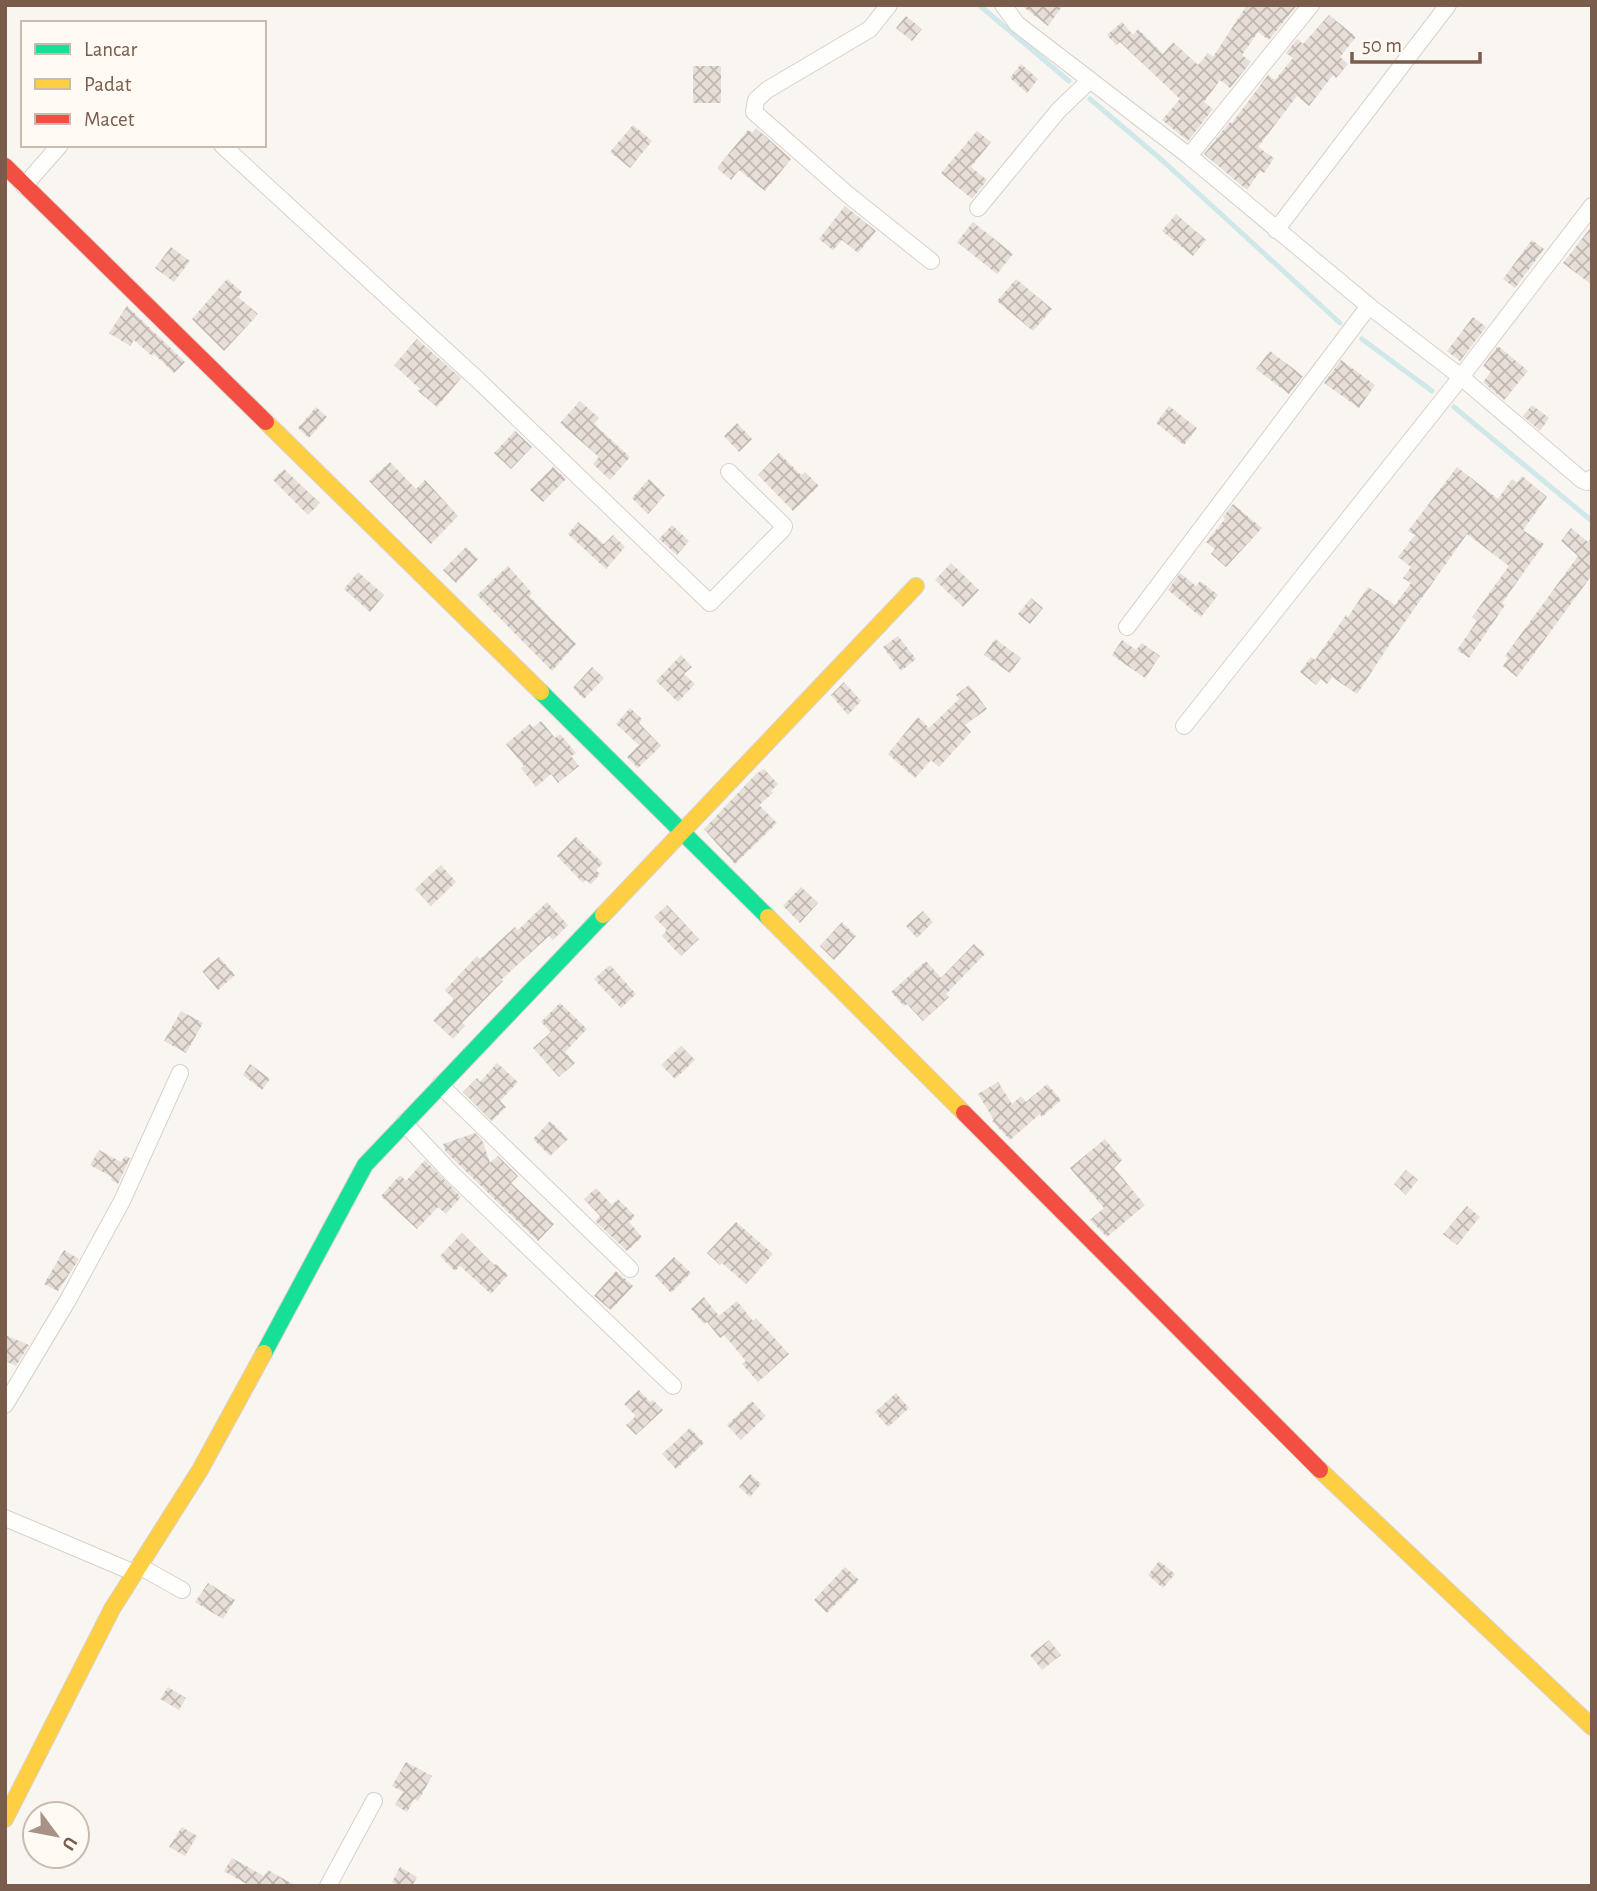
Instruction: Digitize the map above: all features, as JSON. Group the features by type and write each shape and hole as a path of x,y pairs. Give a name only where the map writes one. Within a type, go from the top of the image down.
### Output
{"street":[{"path":"889,5 870,29 767,90 756,100 754,112 846,193 931,261"},
{"path":"1003,5 1017,24 1189,156 1369,306 1461,377 1582,480 1587,482 1592,478"},
{"path":"1189,156 1311,5"},
{"path":"1276,230 1448,5"},
{"path":"978,208 1058,111 1089,81"},
{"path":"23,186 58,147"},
{"path":"224,147 478,380 710,603 783,529 729,472"},
{"path":"5,166 683,831 1305,1456 1592,1727"},
{"path":"1184,726 1461,377 1592,206"},
{"path":"1127,627 1369,306"},
{"path":"5,1819 106,1621 200,1470 365,1165 916,586"},
{"path":"5,1405 68,1300 122,1201 180,1073"},
{"path":"440,1086 630,1269"},
{"path":"404,1123 452,1174 673,1386"},
{"path":"5,1518 182,1590"},
{"path":"328,1886 374,1801"}],"building":[{"path":"1021,5 1063,5 1048,26"},
{"path":"1247,5 1297,5 1269,40 1258,32 1242,55 1251,62 1230,88 1220,80 1204,102 1213,109 1188,141 1162,120 1180,99 1120,42 1116,45 1107,35 1122,22 1133,35 1138,29 1163,54 1173,42 1198,65 1208,53 1213,57"},
{"path":"1329,15 1356,37 1340,57 1348,64 1336,78 1333,75 1309,106 1297,96 1258,147 1274,158 1264,173 1260,171 1247,190 1204,154 1230,122 1232,123 1268,75 1275,80 1293,58 1286,53 1297,39 1303,44"},
{"path":"906,16 922,29 912,41 896,28"},
{"path":"1021,64 1038,79 1027,93 1010,78"},
{"path":"693,66 721,66 721,103 693,103"},
{"path":"633,125 652,141 630,168 610,152"},
{"path":"756,128 791,159 765,191 739,170 731,180 717,168 748,130 752,133"},
{"path":"977,131 991,142 971,167 987,180 972,199 941,173"},
{"path":"845,206 876,231 858,253 842,240 833,250 819,239"},
{"path":"1176,214 1206,240 1193,256 1162,231"},
{"path":"973,222 1013,254 997,274 957,242"},
{"path":"1592,226 1592,285 1563,263"},
{"path":"1532,240 1544,249 1515,288 1503,279"},
{"path":"171,247 190,261 174,282 155,268"},
{"path":"227,279 242,292 238,297 258,314 224,351 192,319"},
{"path":"1016,279 1052,309 1033,331 997,301"},
{"path":"127,306 185,362 174,373 134,340 130,346 109,333"},
{"path":"1473,317 1486,327 1460,361 1447,351"},
{"path":"417,339 461,378 437,407 394,365"},
{"path":"1498,346 1528,371 1504,400 1483,382 1491,372 1483,366"},
{"path":"1270,351 1303,376 1289,394 1256,369"},
{"path":"1341,360 1375,385 1359,408 1324,383"},
{"path":"580,401 599,418 594,424 630,457 610,480 593,464 599,457 560,423"},
{"path":"1532,405 1549,418 1540,431 1523,416"},
{"path":"1169,406 1197,428 1184,445 1156,423"},
{"path":"316,407 327,417 309,438 298,428"},
{"path":"737,423 752,439 739,452 724,436"},
{"path":"515,431 532,447 511,469 494,453"},
{"path":"779,453 801,475 805,472 819,486 793,511 758,475"},
{"path":"390,462 416,489 425,480 458,516 431,544 369,481"},
{"path":"553,467 566,479 543,502 530,490"},
{"path":"1457,467 1498,499 1512,479 1517,483 1522,476 1547,497 1523,530 1544,544 1502,603 1505,605 1469,658 1457,650 1477,621 1472,617 1509,566 1467,534 1357,694 1332,677 1327,684 1321,679 1316,685 1300,672 1311,657 1315,660 1368,587 1395,605 1411,583 1403,578 1411,567 1398,557 1415,535 1408,531"},
{"path":"284,469 320,503 308,515 273,480"},
{"path":"649,479 665,495 648,514 632,498"},
{"path":"1233,504 1262,528 1226,567 1211,554 1215,549 1206,542 1225,519 1223,517"},
{"path":"578,522 604,544 613,535 625,547 606,569 568,534"},
{"path":"672,525 689,541 677,555 659,539"},
{"path":"1571,528 1588,542 1592,537 1592,575 1517,677 1503,666 1508,658 1505,656 1578,556 1561,541"},
{"path":"466,547 478,559 456,583 443,570"},
{"path":"951,563 979,590 963,607 935,580"},
{"path":"508,566 532,593 529,596 576,644 552,671 477,595"},
{"path":"358,572 384,595 370,612 344,589"},
{"path":"1180,573 1196,586 1200,581 1218,595 1201,617 1168,590"},
{"path":"1031,598 1043,608 1030,624 1018,614"},
{"path":"898,636 916,659 901,671 883,647"},
{"path":"995,639 1021,658 1010,673 984,655"},
{"path":"1122,640 1136,650 1142,643 1160,656 1145,678 1112,655"},
{"path":"681,655 692,667 684,674 695,684 678,702 656,681"},
{"path":"592,667 604,678 584,699 573,688"},
{"path":"844,682 861,701 848,715 831,695"},
{"path":"969,685 987,709 965,725 971,732 939,767 931,760 915,778 888,754 918,717 929,728 959,699 956,695"},
{"path":"630,708 642,719 639,723 661,746 638,768 627,757 639,745 616,724"},
{"path":"541,721 555,738 560,734 576,753 571,756 579,766 558,783 551,774 536,787 521,768 524,766 506,744 530,724 533,728"},
{"path":"764,769 778,784 771,791 773,793 759,805 777,823 735,864 704,829 756,774"},
{"path":"576,837 603,863 596,870 600,874 591,884 586,880 583,883 557,856"},
{"path":"441,865 456,882 431,906 415,889"},
{"path":"801,887 818,903 800,923 783,906"},
{"path":"547,902 568,925 553,940 549,936 501,980 503,981 462,1023 465,1026 453,1039 433,1020 454,999 445,990 477,956 480,959 515,927 518,930"},
{"path":"667,905 699,939 681,956 662,936 667,930 654,917"},
{"path":"923,911 933,922 917,938 906,926"},
{"path":"842,922 856,936 834,960 820,946"},
{"path":"974,944 985,954 946,994 949,997 923,1021 891,992 926,961 941,978"},
{"path":"219,957 235,975 218,990 202,971"},
{"path":"610,965 636,994 621,1008 594,979"},
{"path":"560,1003 587,1029 565,1052 575,1063 559,1077 533,1048 551,1032 541,1022"},
{"path":"181,1011 203,1023 186,1053 164,1041"},
{"path":"681,1046 695,1060 675,1079 661,1065"},
{"path":"497,1063 518,1082 500,1101 506,1107 492,1121 463,1092 477,1078 480,1082"},
{"path":"250,1064 270,1079 262,1090 243,1075"},
{"path":"998,1082 1012,1104 1021,1096 1026,1102 1047,1084 1061,1100 1010,1140 992,1121 994,1120 978,1094"},
{"path":"550,1121 568,1139 550,1156 533,1139"},
{"path":"475,1133 483,1142 490,1163 498,1156 518,1176 511,1183 554,1224 538,1241 446,1152 443,1144"},
{"path":"1105,1139 1122,1160 1114,1168 1145,1205 1107,1237 1090,1220 1104,1208 1070,1168"},
{"path":"99,1150 121,1162 125,1156 130,1158 118,1184 111,1180 112,1177 90,1165"},
{"path":"425,1160 461,1197 446,1214 438,1207 417,1229 381,1196 400,1175 406,1181"},
{"path":"1406,1170 1418,1180 1406,1195 1394,1184"},
{"path":"596,1188 612,1205 618,1199 635,1216 629,1222 642,1237 627,1251 595,1221 600,1216 584,1199"},
{"path":"1467,1206 1480,1217 1457,1245 1443,1234"},
{"path":"736,1222 773,1254 746,1284 707,1253"},
{"path":"462,1233 508,1275 491,1294 460,1266 455,1271 440,1256"},
{"path":"64,1250 79,1259 58,1291 44,1284"},
{"path":"674,1257 691,1273 671,1293 655,1276"},
{"path":"616,1271 633,1286 611,1310 594,1296"},
{"path":"704,1297 719,1316 737,1301 753,1321 756,1318 789,1354 758,1382 742,1364 746,1361 724,1335 720,1338 707,1322 704,1324 691,1309"},
{"path":"5,1335 29,1345 16,1366 5,1361"},
{"path":"639,1390 650,1402 653,1400 663,1410 636,1435 626,1425 636,1416 624,1404"},
{"path":"896,1393 909,1408 888,1427 875,1412"},
{"path":"752,1401 766,1416 741,1440 727,1425"},
{"path":"690,1428 704,1443 676,1469 662,1454"},
{"path":"750,1474 761,1484 750,1497 739,1487"},
{"path":"1159,1561 1175,1574 1163,1588 1148,1575"},
{"path":"845,1567 859,1580 827,1613 814,1600"},
{"path":"208,1583 235,1600 223,1619 195,1602"},
{"path":"1049,1640 1061,1655 1042,1670 1030,1655"},
{"path":"168,1687 186,1698 179,1710 160,1699"},
{"path":"406,1762 432,1776 418,1801 414,1799 407,1812 395,1805 403,1792 392,1786"},
{"path":"182,1827 197,1836 185,1856 169,1847"},
{"path":"232,1858 264,1876 268,1870 296,1886 250,1886 224,1871"},
{"path":"400,1867 417,1877 412,1886 399,1886 392,1882"}],"waterway":[{"path":"979,5 1069,81"},
{"path":"1090,99 1163,161 1340,323"},
{"path":"1362,339 1432,391"},
{"path":"1454,407 1592,521"}],"traffic: fast":[{"path":"541,692 768,917"},
{"path":"264,1353 365,1165 603,915"}],"traffic: slow":[{"path":"266,422 541,692"},
{"path":"603,915 916,586"},
{"path":"768,917 964,1113"},
{"path":"5,1819 112,1609 200,1470 264,1353"},
{"path":"1320,1470 1592,1727"}],"traffic: jam":[{"path":"5,166 266,422"},
{"path":"964,1113 1320,1470"}]}
